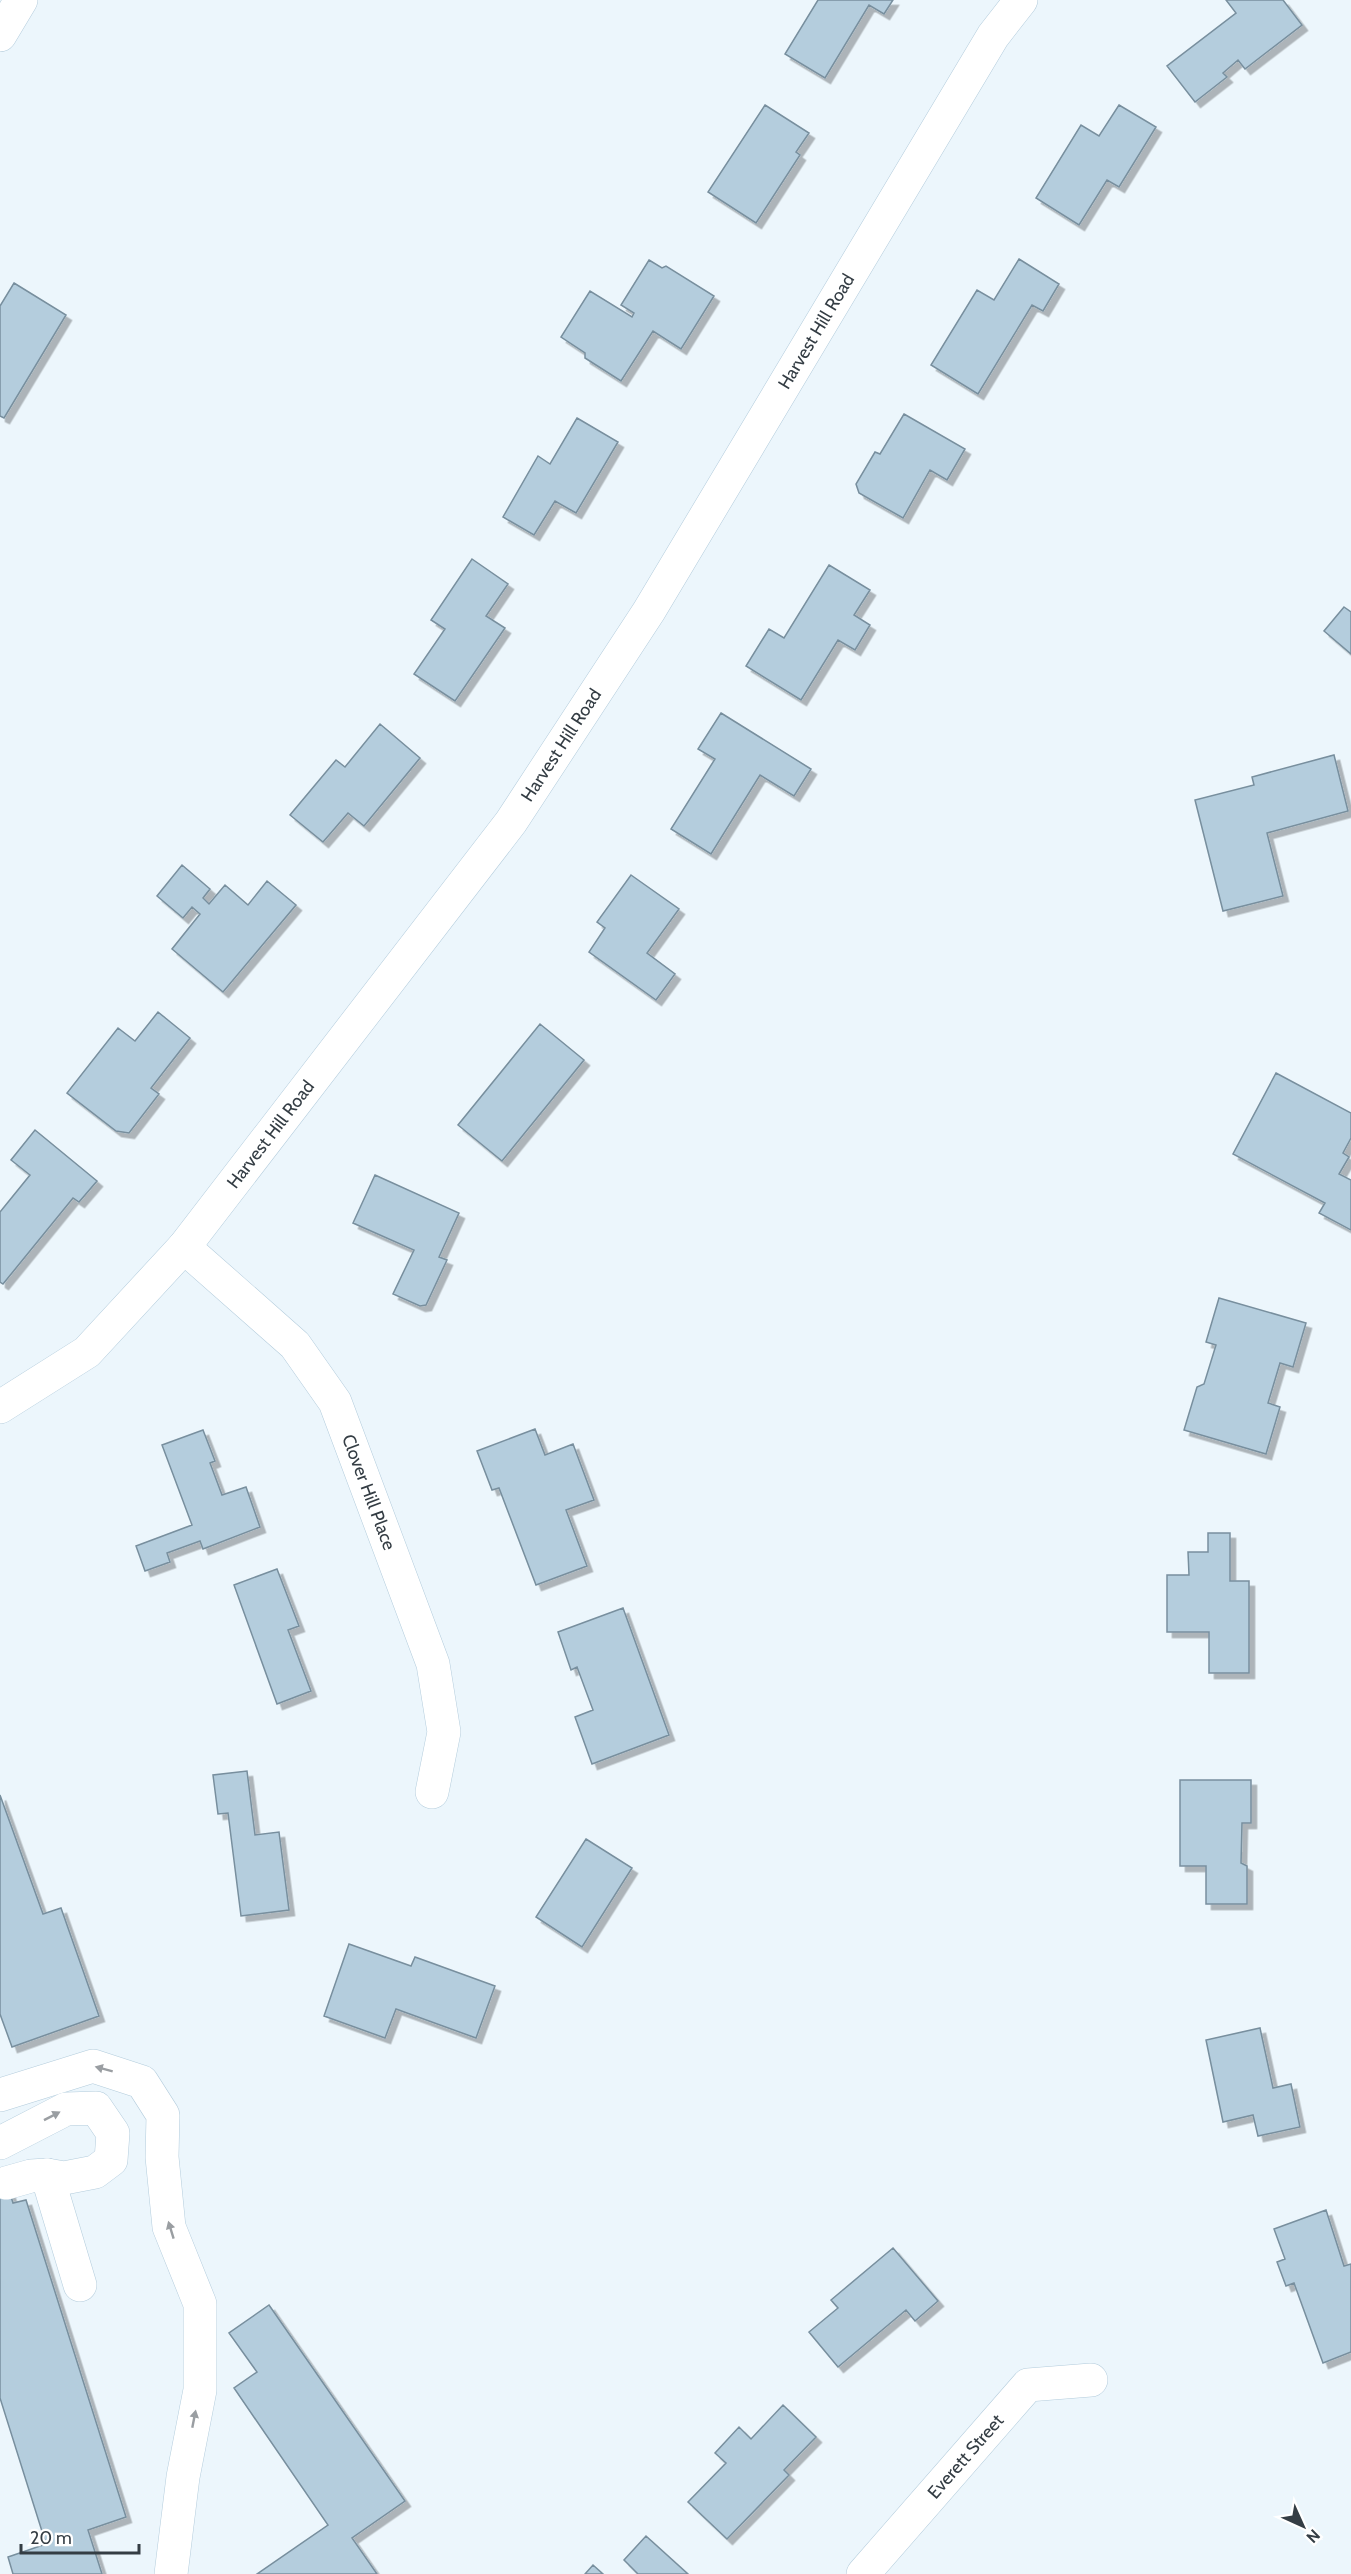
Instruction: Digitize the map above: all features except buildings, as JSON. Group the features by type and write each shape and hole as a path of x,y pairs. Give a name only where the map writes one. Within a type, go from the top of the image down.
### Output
{"street":[{"path":"0,35 21,0"},
{"name":"Harvest Hill Road","path":"0,1407 87,1352 184,1247 512,822 649,611 993,36 1022,0"},
{"name":"Clover Hill Place","path":"184,1247 295,1346 335,1402 433,1664 444,1732 432,1792"},
{"path":"0,2095 93,2066 142,2082 163,2115 162,2157 169,2227 200,2304 200,2390 183,2476 171,2574"},
{"path":"1,2140 66,2109 96,2108 113,2133 111,2160 95,2172 64,2178 48,2175 6,2182"},
{"path":"48,2175 80,2285"},
{"name":"Everett Street","path":"863,2574 1028,2385 1091,2380"}]}
